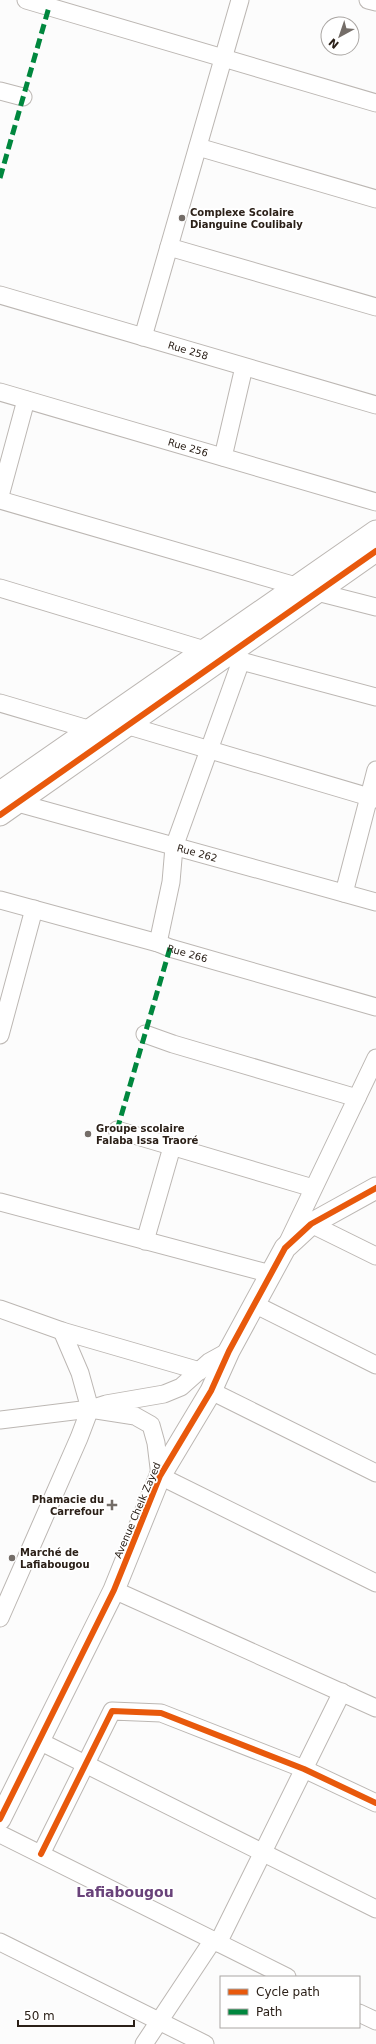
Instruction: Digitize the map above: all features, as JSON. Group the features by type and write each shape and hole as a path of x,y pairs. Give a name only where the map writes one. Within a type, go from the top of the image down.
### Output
{"street":[{"path":"26,0 376,103"},
{"path":"143,337 240,0"},
{"path":"368,0 376,2"},
{"path":"0,90 23,97"},
{"path":"198,147 376,199"},
{"path":"169,247 376,308"},
{"name":"Rue 258","path":"0,295 376,405"},
{"path":"223,457 244,367"},
{"name":"Rue 256","path":"0,392 376,502"},
{"path":"0,496 26,400"},
{"path":"0,500 296,586"},
{"path":"0,792 88,729 376,531"},
{"path":"0,815 129,726 235,658 317,592 376,551"},
{"path":"0,588 235,658 376,697"},
{"path":"317,592 376,607"},
{"path":"158,942 171,882 174,847 209,751 235,658"},
{"path":"0,703 88,729"},
{"path":"129,726 209,751 373,798"},
{"path":"344,893 373,798 376,770"},
{"name":"Rue 262","path":"18,803 376,902"},
{"name":"Rue 266","path":"0,900 158,942 170,948 376,1007"},
{"path":"0,1035 6,994 34,909"},
{"path":"146,1034 173,1044 357,1098"},
{"path":"285,1248 376,1058"},
{"path":"117,1130 313,1188"},
{"path":"145,1241 172,1147"},
{"name":"Avenue Cheik Zayed","path":"0,1819 114,1590 160,1476 211,1391 229,1351 285,1248 311,1224 376,1188"},
{"path":"0,1202 271,1274"},
{"path":"311,1224 376,1256"},
{"path":"254,1304 376,1365"},
{"path":"0,1309 62,1331 200,1371"},
{"path":"0,1618 79,1438 90,1409 80,1373 62,1331"},
{"path":"0,1420 90,1409 106,1404 164,1394 181,1387 209,1362 229,1351"},
{"path":"211,1391 376,1473"},
{"path":"90,1409 135,1416 151,1425 156,1442 160,1476 376,1583"},
{"path":"114,1590 376,1708"},
{"path":"144,2044 216,1941 342,1692"},
{"path":"41,1854 112,1710 161,1713 304,1769 376,1803"},
{"path":"39,1741 376,1909"},
{"path":"0,1834 285,1976"},
{"path":"0,1942 205,2044"},
{"path":"360,2013 376,2021"}],"marked path":[{"path":"0,178 49,7"},
{"path":"117,1130 170,948"}],"cycle path":[{"path":"0,815 376,551"},
{"path":"0,1819 114,1590 160,1476 211,1391 229,1351 285,1248 311,1224 376,1188"},
{"path":"41,1854 112,1711 161,1713 304,1769 376,1803"}],"place":[{"name":"Complexe Scolaire Dianguine Coulibaly","path":"182,218"},
{"name":"Groupe scolaire Falaba Issa Traoré","path":"88,1134"},
{"name":"Phamacie du Carrefour","path":"112,1505"},
{"name":"Marché de Lafiabougou","path":"12,1558"}],"district":[{"name":"Lafiabougou","path":"125,1892"}]}
